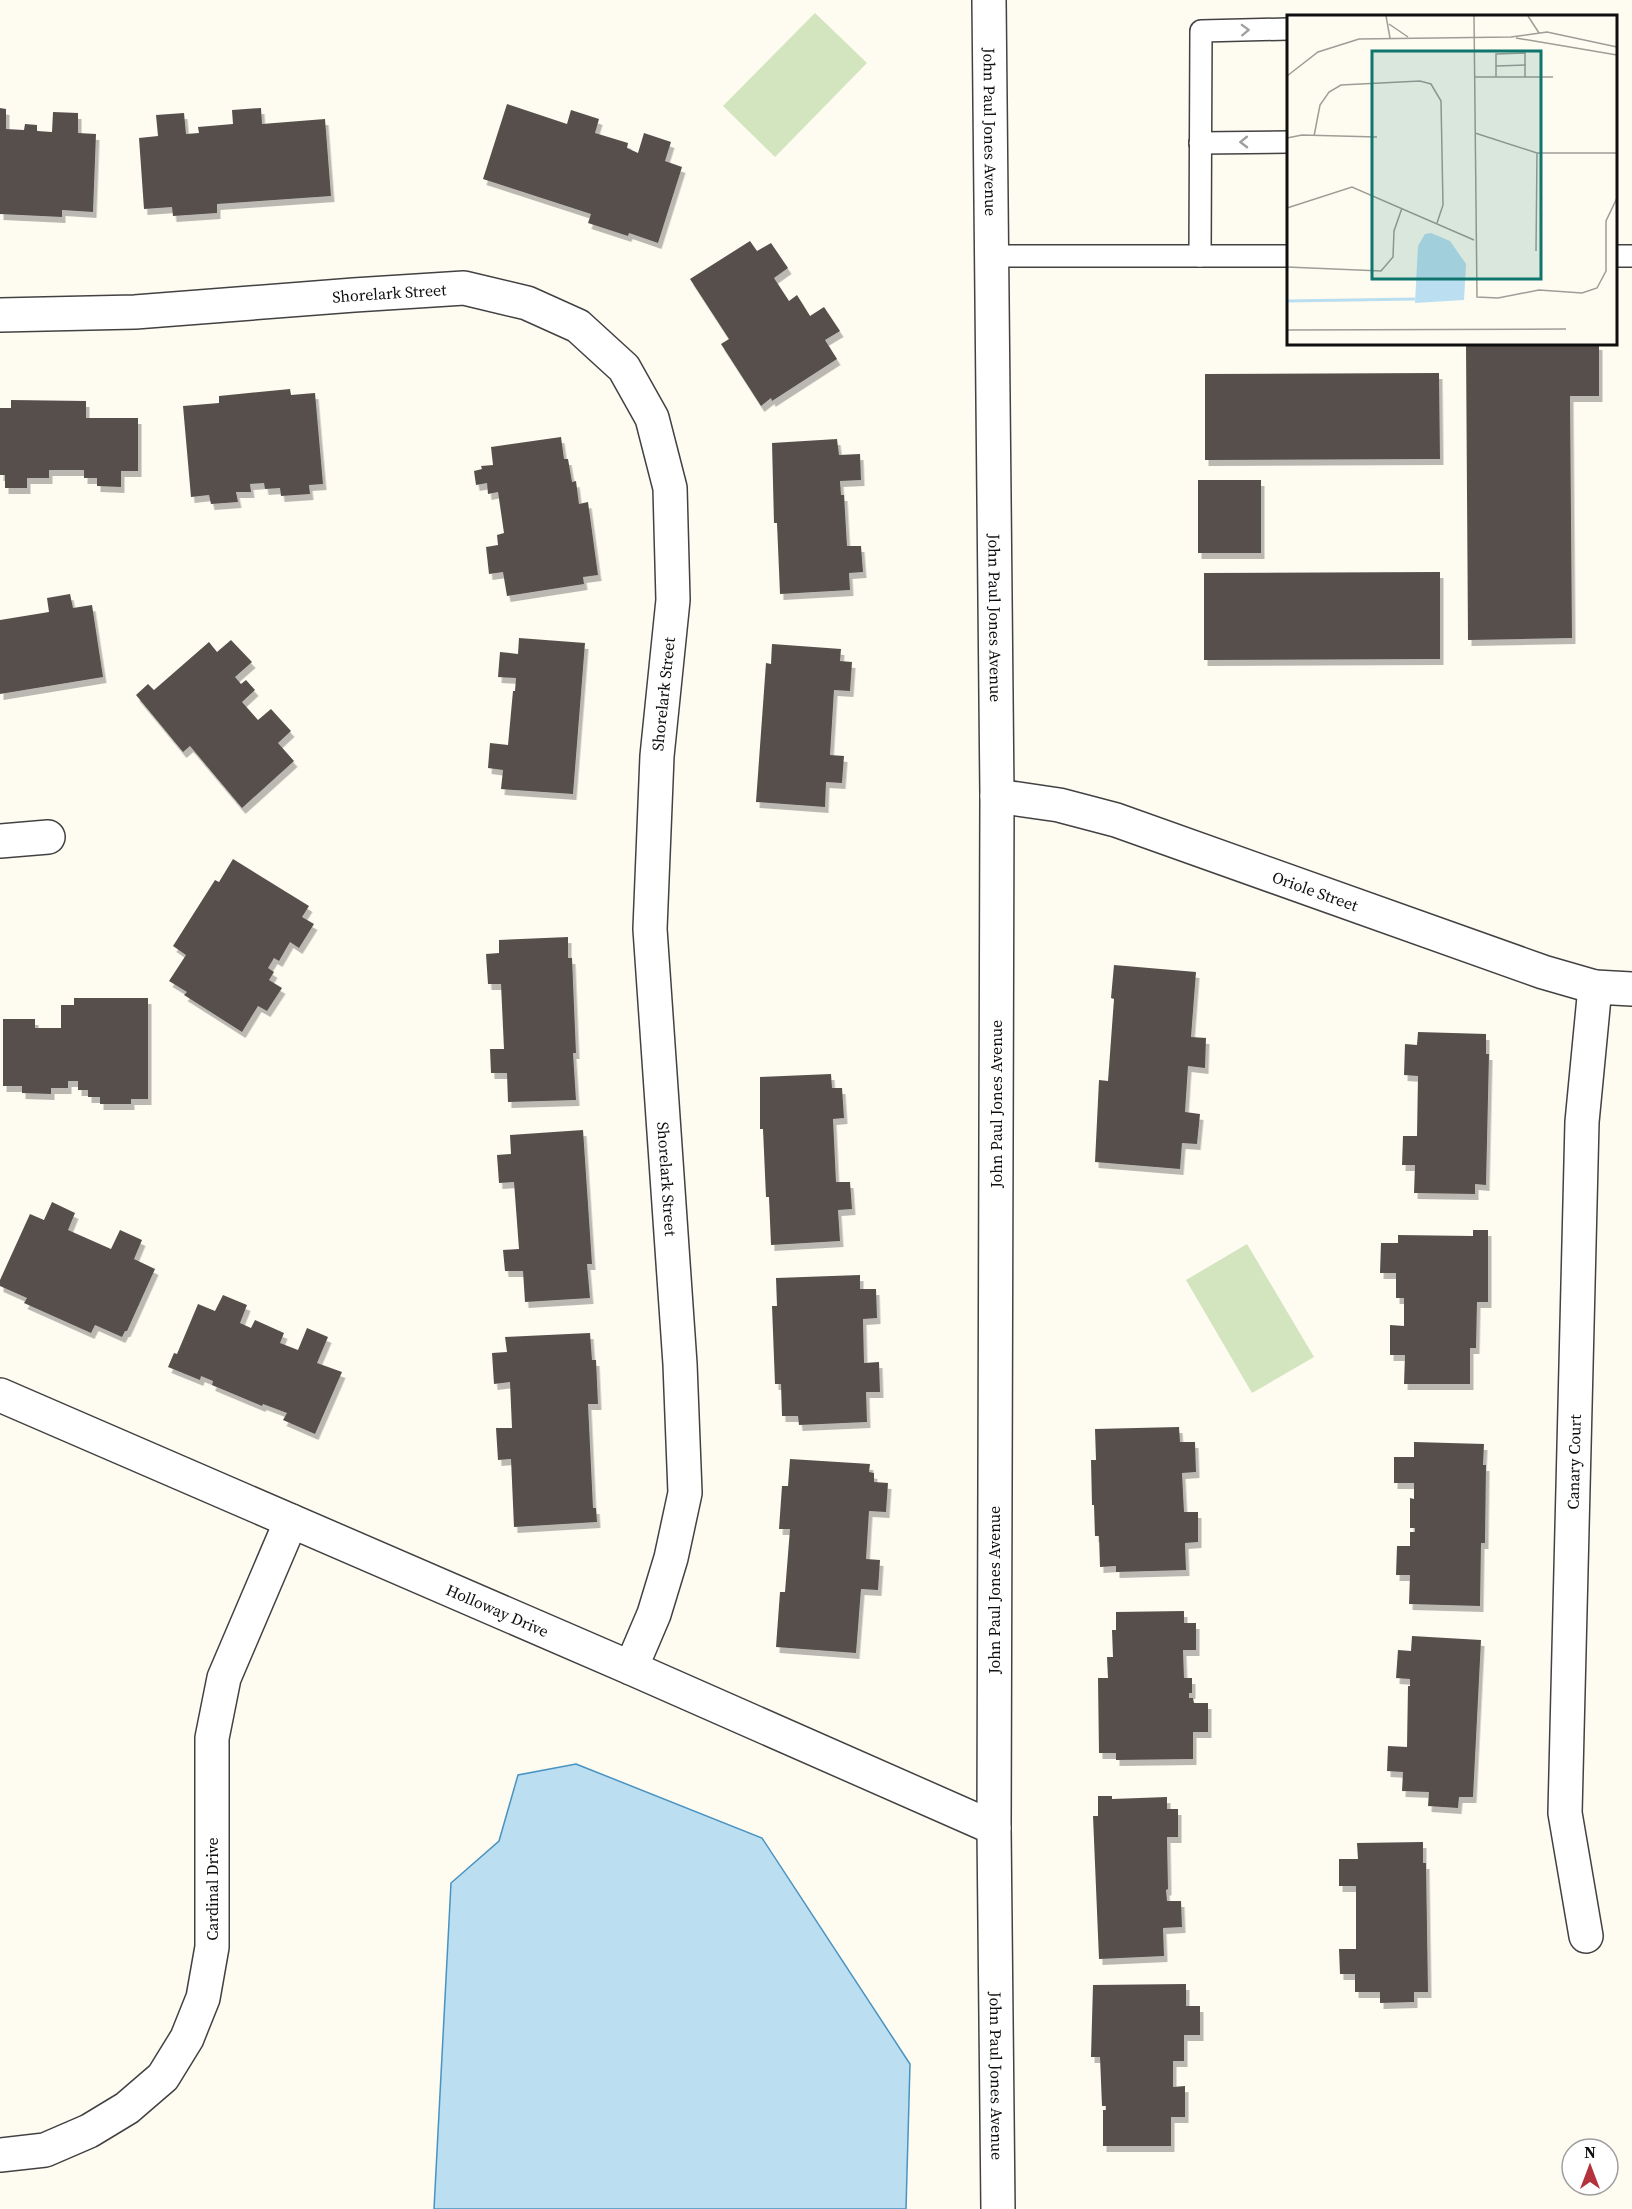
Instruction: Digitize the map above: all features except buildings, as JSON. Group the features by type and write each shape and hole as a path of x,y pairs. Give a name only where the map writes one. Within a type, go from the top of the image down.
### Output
{"street":[{"name":"John Paul Jones Avenue","path":"989,0 997,796 994,1828 998,2209"},
{"name":"Shorelark Street","path":"0,315 135,312 464,288 527,303 578,326 624,368 652,418 670,488 673,600 657,756 650,929 680,1364 686,1493 671,1558 654,1614 631,1668"},
{"name":"Oriole Street","path":"997,796 1059,805 1116,820 1543,972 1595,987 1632,989"},
{"path":"0,841 48,837"},
{"name":"Canary Court","path":"1586,1936 1565,1813 1582,1122 1595,987"},
{"name":"Holloway Drive","path":"0,1395 994,1828"},
{"name":"Cardinal Drive","path":"0,2155 45,2150 89,2131 127,2108 163,2077 187,2037 203,1998 212,1947 212,1738 224,1678 291,1521"}],"lane":[{"path":"1200,256 1201,31 1287,28"},
{"path":"1200,143 1287,142"},
{"path":"991,256 1287,256"}],"green space":[{"path":"815,13 867,63 775,157 723,106"},
{"path":"1247,1244 1314,1357 1252,1393 1186,1280"}],"water":[{"path":"576,1764 762,1838 910,2064 906,2209 434,2209 451,1883 499,1841 518,1775"}]}
